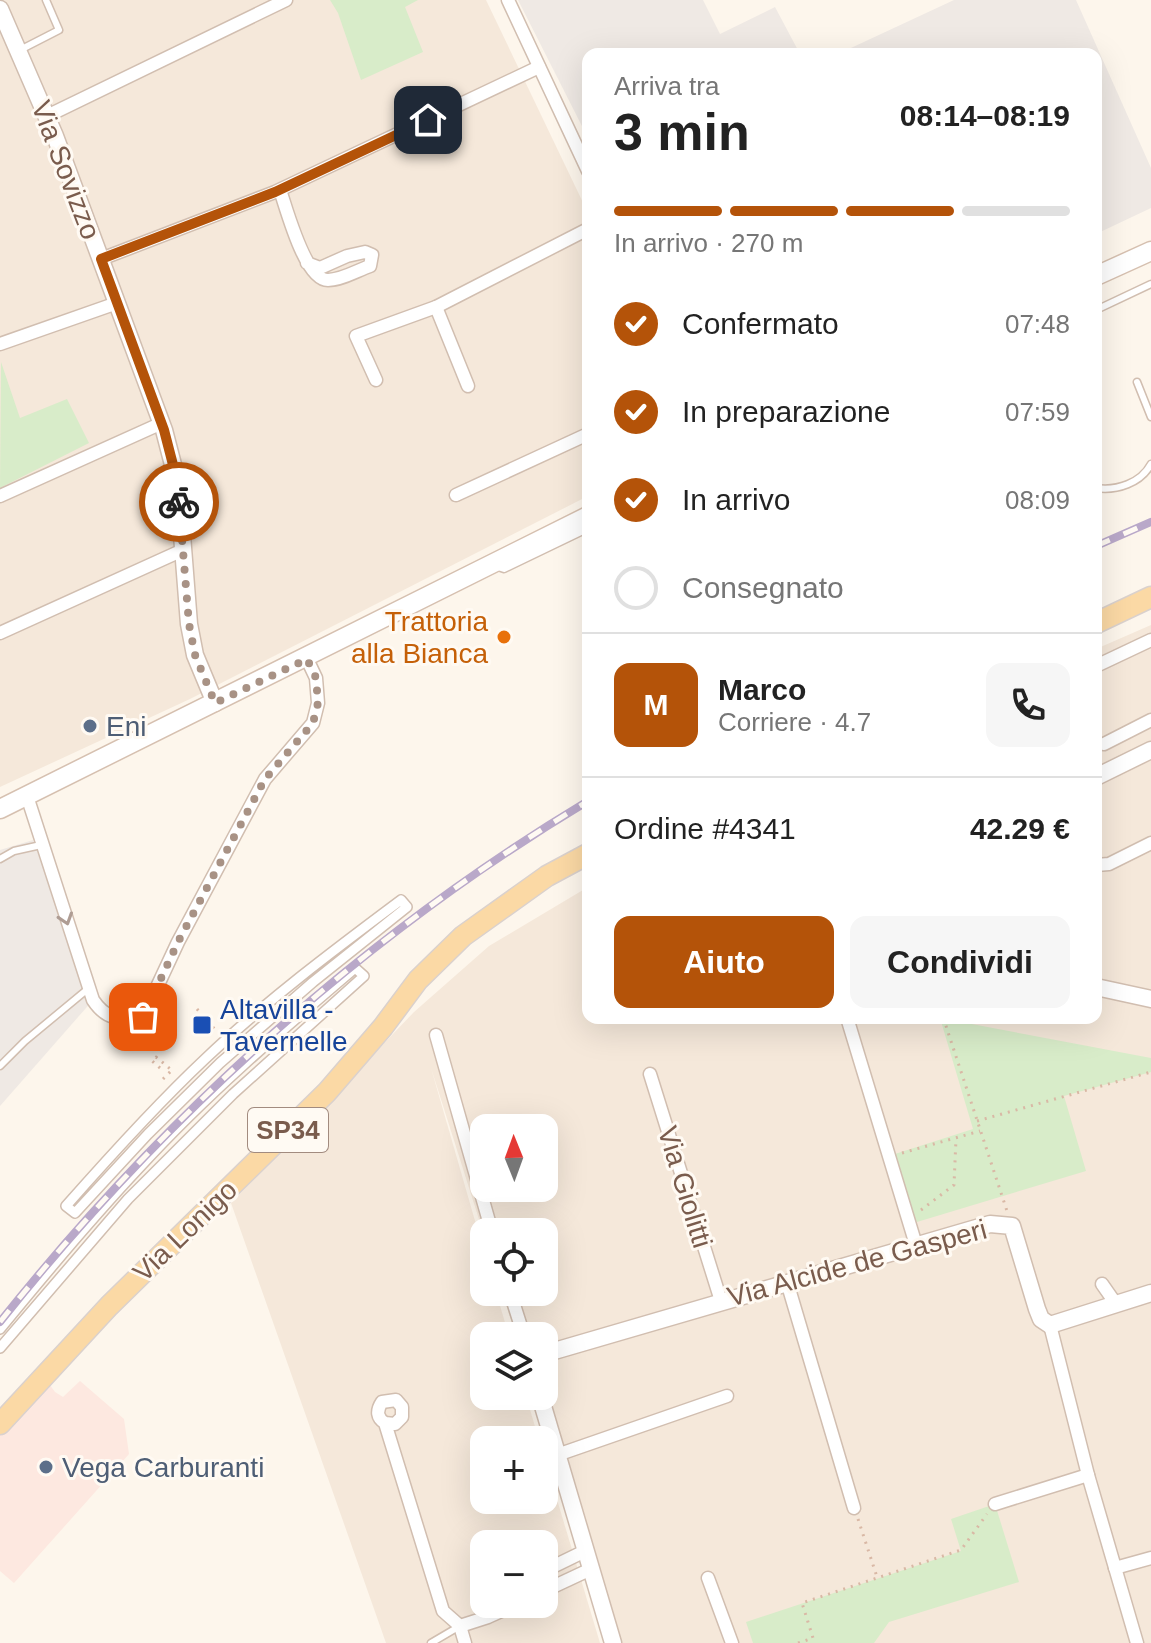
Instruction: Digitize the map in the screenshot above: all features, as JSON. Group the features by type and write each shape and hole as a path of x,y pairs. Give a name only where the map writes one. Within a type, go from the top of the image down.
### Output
{"main road":[{"path":"1102,273 1151,251"},
{"path":"11,802 307,659 582,519"},
{"path":"1102,620 1151,597"},
{"name":"Via Lonigo","path":"0,1424 109,1306 327,1092 383,1027 418,980 463,936 547,876 582,857"}],"street":[{"path":"47,116 286,0"},
{"path":"508,0 582,158"},
{"name":"Via Sovizzo","path":"0,9 47,116 162,423 178,484 189,624 195,655 215,703"},
{"path":"101,259 280,190 539,67"},
{"path":"280,190 307,263 316,276 325,280 346,275 372,262 372,255 365,252 347,256 320,268 307,263"},
{"path":"376,380 356,336 436,307 582,232"},
{"path":"0,344 117,303"},
{"path":"436,307 468,386"},
{"path":"0,496 162,423"},
{"path":"456,495 582,437"},
{"path":"0,633 183,550"},
{"path":"1102,663 1151,640"},
{"path":"11,802 43,845 93,1000 102,1013 120,1019 143,1017 178,942 265,779 313,723 318,703 316,678 307,659"},
{"path":"1104,744 1151,720"},
{"path":"1102,774 1151,750"},
{"path":"1102,865 1151,843"},
{"path":"401,900 407,907 313,982 220,1063 148,1134 75,1213 66,1206 118,1147 207,1057 284,990 401,900"},
{"path":"0,1329 141,1165 223,1084 355,968 364,976 233,1094 128,1199 0,1348"},
{"path":"1102,988 1151,999"},
{"path":"849,1024 916,1245"},
{"path":"436,1035 488,1218"},
{"name":"Via Giolitti","path":"650,1074 721,1301"},
{"name":"Via Alcide de Gasperi","path":"558,1350 990,1224 1012,1226 1037,1309 1041,1319 1050,1325"},
{"path":"787,1282 854,1508"},
{"path":"1102,1284 1116,1304"},
{"path":"1121,1643 1136,1641 1088,1475 1050,1325 1151,1293"},
{"path":"558,1455 727,1396"},
{"path":"385,1423 443,1611 460,1626 465,1643"},
{"path":"558,1458 613,1643"},
{"path":"995,1504 1088,1475"},
{"path":"558,1564 585,1551"},
{"path":"1115,1568 1151,1558"},
{"path":"558,1584 591,1569"},
{"path":"708,1578 732,1643"},
{"path":"460,1626 485,1618"}],"lane":[{"path":"18,51 59,30 46,0"},
{"path":"1102,307 1151,284"},
{"path":"1137,382 1151,417"},
{"path":"1102,488 1113,489 1139,480 1151,464"},
{"path":"491,566 504,569 582,529"},
{"path":"0,859 14,851 43,845"},
{"path":"0,1066 89,988"},
{"path":"431,1643 460,1626"}],"path":[{"path":"197,1009 219,1032"},
{"path":"945,1024 1012,1226"},
{"path":"160,1068 152,1061 156,1057 172,1072 163,1079"},
{"path":"977,1121 1151,1072"},
{"path":"889,1157 980,1131"},
{"path":"908,1219 954,1185 956,1139"},
{"path":"798,1643 813,1638 802,1603 961,1550 995,1504"},
{"path":"854,1508 877,1578"}],"shaded area":[{"path":"0,0 486,0 582,200 582,499 190,699 0,787"},
{"path":"518,0 703,0 720,34 775,7 797,48 582,48 582,126"},
{"path":"954,0 1076,0 1097,48 851,48"},
{"path":"1102,58 1151,168 1151,208 1102,231"},
{"path":"1151,625 1151,1643 613,1643 558,1446 558,1426 552,1426 548,1410 558,1410 558,1322 512,1322 506,1306 558,1306 558,1218 479,1218 474,1202 558,1202 558,1114 470,1114 470,1191 431,1068 474,1218 470,1218 470,1306 500,1306 505,1322 470,1322 470,1410 530,1410 535,1426 470,1426 470,1514 558,1514 558,1503 600,1643 386,1643 231,1203 414,1012 489,946 582,891 582,1024 1102,1024 1102,646"},
{"path":"33,840 93,1000 0,1106 0,850"},
{"path":"47,1381 63,1397 80,1381 124,1419 129,1454 14,1583 0,1571 0,1435"}],"green space":[{"path":"330,0 418,0 405,7 423,52 361,80 338,13"},
{"path":"1,362 20,418 67,399 89,443 0,488"},
{"path":"942,1024 972,1024 1151,1058 1151,1072 1064,1096 1086,1171 917,1222 909,1207 895,1154 973,1129"},
{"path":"995,1504 1019,1582 889,1622 874,1643 753,1643 746,1622 961,1551 951,1519"}],"railway":[{"path":"1102,543 1151,522"},
{"path":"0,1322 129,1173 271,1035 346,971 424,911 582,805"}],"way so far":[{"path":"143,1017 178,942 265,779 313,723 318,703 316,678 307,659 215,703 195,655 189,624 179,502"}],"place":[{"name":"Trattoria alla Bianca","path":"504,637"},
{"name":"Eni","path":"90,726"},
{"name":"Altavilla - Tavernelle","path":"202,1025"},
{"name":"Vega Carburanti","path":"46,1467"}],"route":[{"path":"179,502 178,484 164,430 101,259 275,192 428,120"}]}
